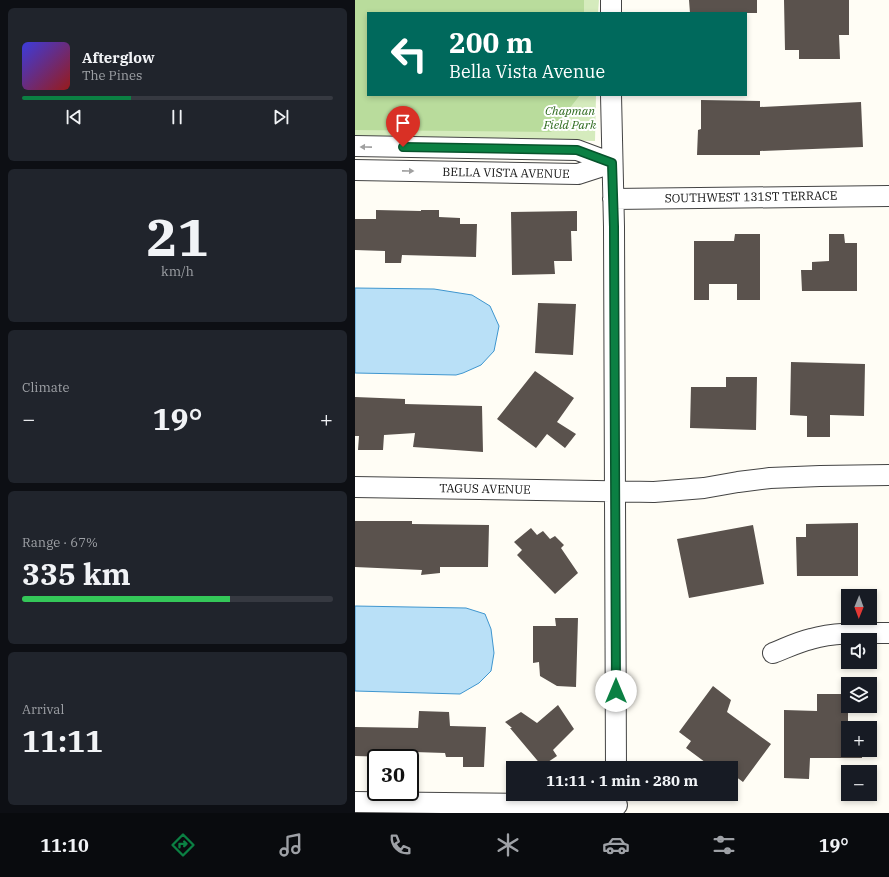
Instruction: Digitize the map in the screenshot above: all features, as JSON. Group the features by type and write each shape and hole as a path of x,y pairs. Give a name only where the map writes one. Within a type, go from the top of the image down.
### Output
{"street":[{"path":"611,0 611,12"},
{"path":"611,96 613,199 616,761"},
{"name":"BELLA VISTA AVENUE","path":"355,146 577,150 612,163"},
{"name":"BELLA VISTA AVENUE","path":"355,170 578,174 612,163"},
{"name":"SOUTHWEST 131ST TERRACE","path":"613,199 889,196"},
{"name":"TAGUS AVENUE","path":"355,487 654,492 695,489 770,478 889,475"},
{"path":"773,653 811,639 826,636 840,634 889,634"},
{"path":"355,802 617,804"}],"green space":[{"name":"Chapman Field Park","path":"355,0 599,0 598,12 367,12 367,96 596,96 595,141 355,137"},
{"name":"Chapman Field Park","path":"355,0 584,0 584,12 367,12 367,96 579,96 551,132 355,130"}],"water":[{"path":"355,288 434,289 472,295 490,306 499,326 494,351 481,365 456,375 355,373"},
{"path":"355,606 466,608 485,614 491,629 494,653 491,671 479,683 460,694 355,691"}],"building":[{"path":"689,0 757,0 757,13 690,12"},
{"path":"784,0 849,0 849,35 839,35 840,59 799,59 799,50 785,50"},
{"path":"701,100 760,101 760,107 861,102 863,147 760,151 760,155 697,155 698,130 701,129"},
{"path":"376,210 439,210 439,217 460,218 460,224 477,224 476,257 402,255 401,263 385,263 385,251 355,250 355,219 376,219"},
{"path":"577,211 577,231 571,231 572,261 554,261 555,274 512,275 511,212"},
{"path":"735,234 760,234 760,300 737,300 737,284 709,284 709,300 694,300 694,241 734,241"},
{"path":"829,234 844,234 845,243 857,243 857,291 802,291 801,270 812,270 812,262 829,261"},
{"path":"538,303 576,304 573,355 535,353"},
{"path":"791,362 865,364 864,416 830,415 830,437 807,437 807,416 790,415"},
{"path":"535,371 574,398 557,422 576,434 565,448 547,434 536,448 497,419"},
{"path":"726,377 757,377 756,430 690,428 691,387 726,387"},
{"path":"355,397 405,399 405,404 482,406 483,452 413,447 415,433 384,435 383,450 358,450 359,436 355,436"},
{"path":"355,521 412,521 412,524 489,525 488,567 440,567 440,573 421,575 422,570 355,567"},
{"path":"858,523 858,576 797,576 796,537 806,537 806,524"},
{"path":"753,525 764,584 689,598 677,539"},
{"path":"531,528 537,535 543,531 550,539 555,536 564,545 561,548 578,573 555,594 517,555 522,550 514,542"},
{"path":"555,618 578,618 576,687 557,686 540,676 539,662 533,663 533,626 556,626"},
{"path":"713,686 731,700 727,712 771,744 743,782 738,778 738,761 704,761 686,748 691,741 679,732"},
{"path":"817,694 841,694 841,713 848,713 848,721 841,721 841,757 862,758 810,758 809,779 784,778 784,710 817,711"},
{"path":"558,705 574,729 553,750 557,756 550,761 538,761 510,728 512,728 505,722 521,712 537,723"},
{"path":"419,711 449,712 450,726 486,727 484,767 463,767 463,757 446,757 445,753 419,752 419,749 367,749 367,756 355,756 355,727 418,728"}],"route":[{"path":"403,147 577,150 612,163 614,227 616,691"}]}
